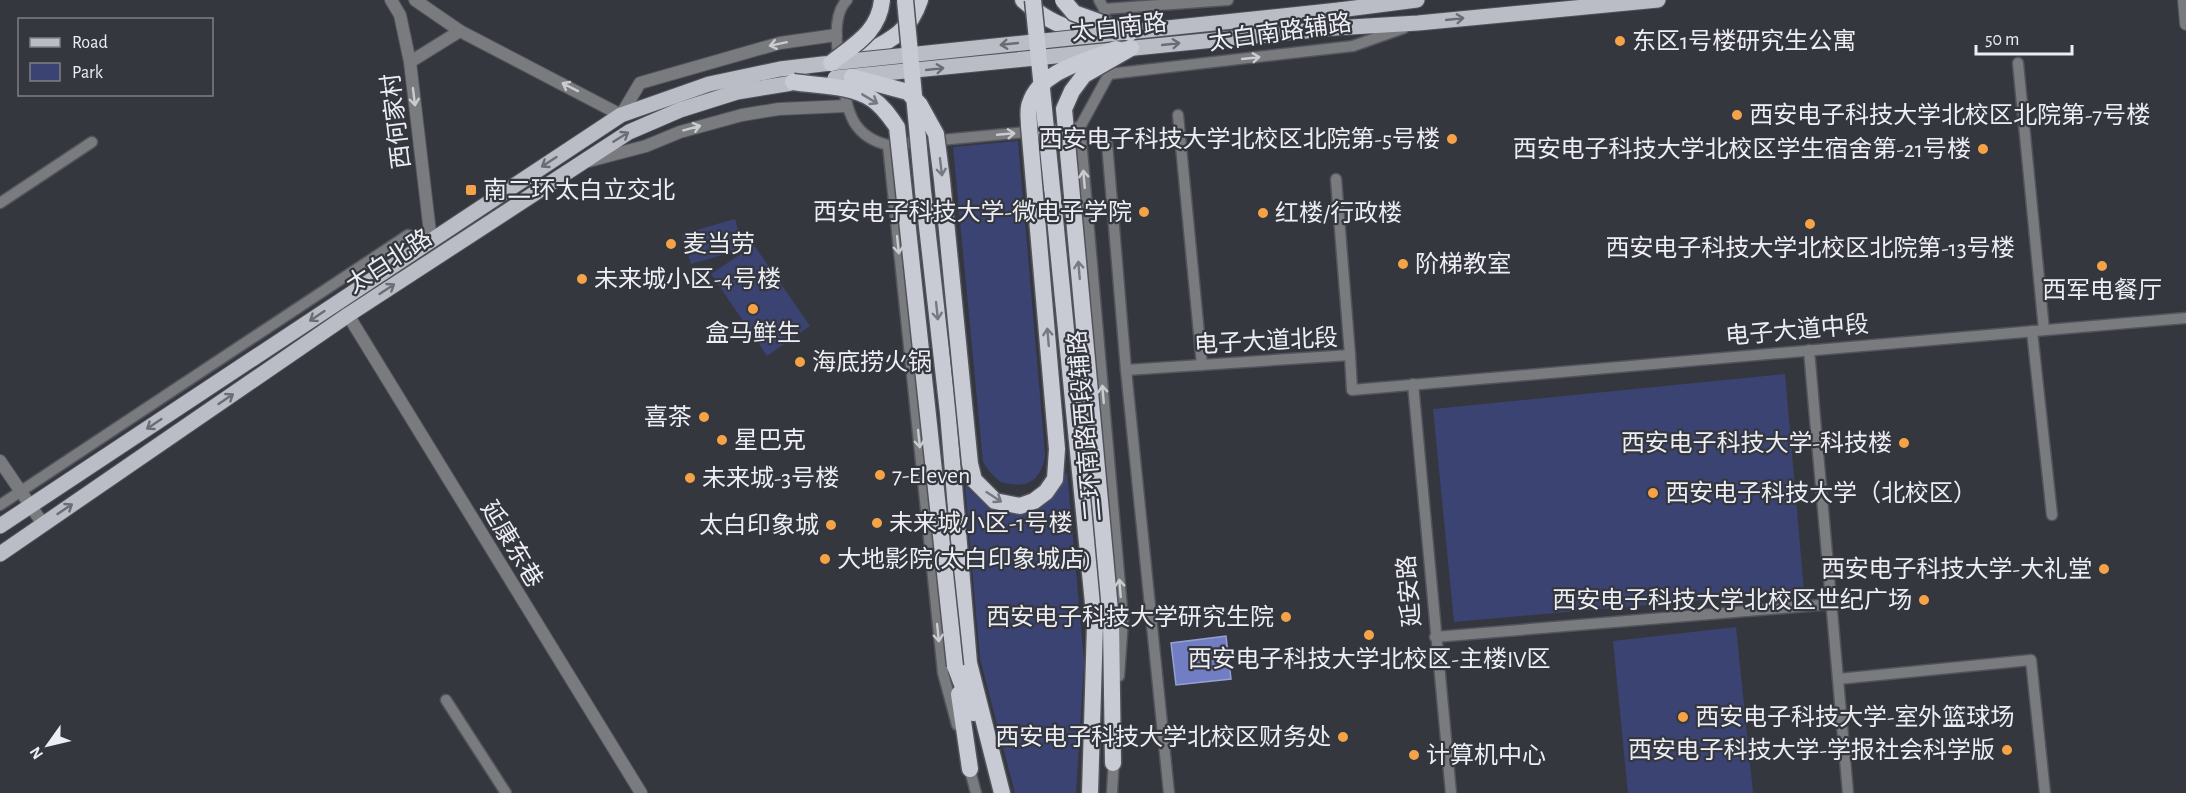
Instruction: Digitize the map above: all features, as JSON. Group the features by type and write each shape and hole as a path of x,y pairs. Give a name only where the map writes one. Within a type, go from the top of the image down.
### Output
{"highway":[{"path":"842,70 880,14 882,0"},
{"path":"905,0 923,191 948,414 970,769"},
{"path":"842,70 905,28 914,16 920,0"},
{"path":"1023,0 1039,15 1053,22 1069,29 1095,35"},
{"path":"1033,0 1071,399 1103,623 1090,793"},
{"path":"1063,0 1074,13 1125,43"},
{"path":"842,70 908,92 920,105 936,134 968,447 974,480 995,501 1020,506 1034,501 1046,492 1055,479 1058,449 1029,126 1029,104 1039,84 1125,43"},
{"path":"1113,763 1064,110 1077,82 1125,43"},
{"path":"794,82 857,92 872,98 885,109 897,127 962,665 1002,793"},
{"path":"960,366 948,414 968,447"},
{"path":"1051,370 1071,399"},
{"path":"1056,430 1071,399"}],"main road":[{"name":"太白南路","path":"842,70 1095,35 1125,43 1417,0"},
{"name":"太白南路","path":"842,70 1125,43 1418,23 1658,0"},
{"name":"太白北路","path":"0,526 621,115 709,84 780,69 842,70"},
{"name":"太白北路","path":"0,554 348,315 629,132 680,110 737,92 794,82 842,70"}],"street":[{"name":"西何家村","path":"391,0 400,15 410,62 431,241"},
{"path":"415,0 460,31 621,115 640,83 780,43 836,35"},
{"path":"847,0 843,5 836,35 846,106 853,123 871,141 888,145 1080,127 1109,74 1102,5"},
{"name":"太白南路辅路","path":"1102,5 1228,0"},
{"path":"2184,0 2186,24"},
{"name":"太白南路辅路","path":"1109,74 1353,46 1418,23"},
{"path":"410,62 460,31"},
{"path":"2018,63 2052,515"},
{"path":"577,164 646,146 680,132 742,115 779,109 846,106"},
{"path":"1178,115 1202,365"},
{"name":"二环南路西段辅路","path":"1080,127 1123,620 1112,793"},
{"path":"0,203 92,142"},
{"path":"1107,142 1126,370 1169,793"},
{"path":"888,145 943,674 976,793"},
{"path":"1336,179 1350,355"},
{"path":"0,505 408,235 431,241"},
{"name":"延康东巷","path":"348,315 640,793"},
{"name":"电子大道中段","path":"1413,384 2186,318"},
{"path":"1809,350 1848,793"},
{"name":"电子大道北段","path":"1126,370 1350,355 1352,390 1413,384"},
{"name":"延安路","path":"1413,384 1450,793"},
{"path":"0,461 43,524"},
{"path":"1435,637 1831,604"},
{"path":"1838,680 2031,660 2045,793"},
{"path":"446,700 506,793"}],"green space":[{"path":"1018,141 1045,454 1036,478 1019,485 1000,481 983,462 953,147"},
{"path":"735,219 743,249 691,264 682,234"},
{"path":"754,245 810,326 767,356 711,274"},
{"path":"1785,374 1804,591 1454,622 1433,409"},
{"path":"1067,472 1084,661 1076,793 1015,793 980,659 965,485 982,501 999,512 1017,513 1027,510 1047,496 1058,486"},
{"name":"西安电子科技大学-室外篮球场","path":"1736,627 1753,793 1628,793 1613,641"}],"shaded area":[{"path":"1226,636 1231,679 1176,685 1171,643"}],"place":[{"name":"东区1号楼研究生公寓","path":"1620,41"},
{"name":"西安电子科技大学北校区北院第-7号楼","path":"1737,115"},
{"name":"西安电子科技大学北校区北院第-5号楼","path":"1452,139"},
{"name":"西安电子科技大学北校区学生宿舍第-21号楼","path":"1983,149"},
{"name":"南二环太白立交北","path":"471,190"},
{"name":"西安电子科技大学-微电子学院","path":"1144,212"},
{"name":"红楼/行政楼","path":"1263,213"},
{"name":"西安电子科技大学北校区北院第-13号楼","path":"1810,224"},
{"name":"麦当劳","path":"671,244"},
{"name":"阶梯教室","path":"1403,264"},
{"name":"西军电餐厅","path":"2102,266"},
{"name":"未来城小区-4号楼","path":"582,279"},
{"name":"盒马鲜生","path":"753,309"},
{"name":"海底捞火锅","path":"800,362"},
{"name":"喜茶","path":"704,417"},
{"name":"星巴克","path":"722,440"},
{"name":"西安电子科技大学-科技楼","path":"1904,443"},
{"name":"7-Eleven","path":"880,475"},
{"name":"未来城-3号楼","path":"690,478"},
{"name":"西安电子科技大学（北校区）","path":"1653,493"},
{"name":"未来城小区-1号楼","path":"877,523"},
{"name":"太白印象城","path":"831,525"},
{"name":"大地影院(太白印象城店)","path":"825,559"},
{"name":"西安电子科技大学-大礼堂","path":"2104,569"},
{"name":"西安电子科技大学北校区世纪广场","path":"1924,600"},
{"name":"西安电子科技大学研究生院","path":"1286,617"},
{"name":"西安电子科技大学北校区-主楼IV区","path":"1369,635"},
{"name":"西安电子科技大学-室外篮球场","path":"1683,717"},
{"name":"西安电子科技大学北校区财务处","path":"1343,737"},
{"name":"西安电子科技大学-学报社会科学版","path":"2007,750"},
{"name":"计算机中心","path":"1414,755"}]}
